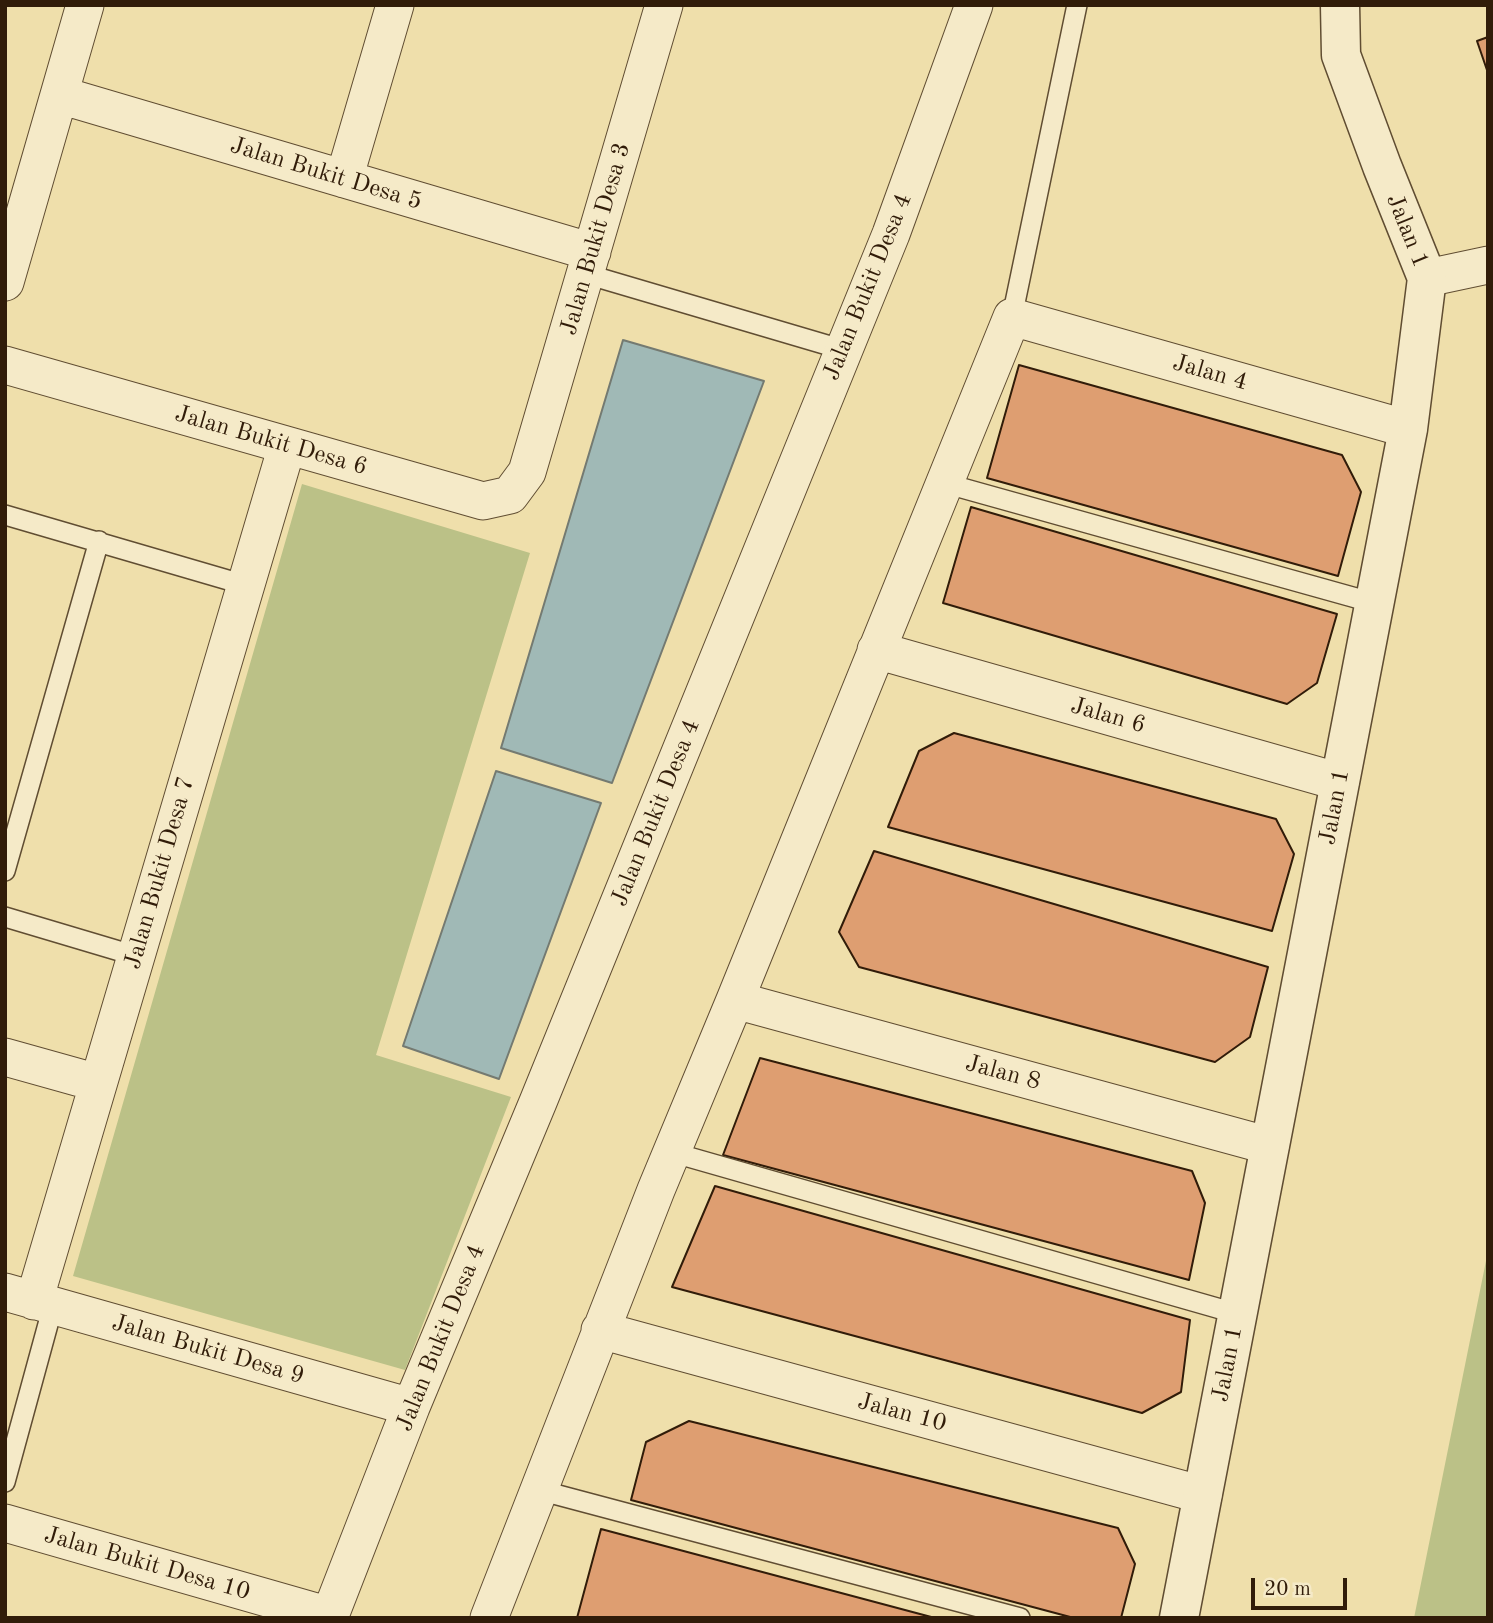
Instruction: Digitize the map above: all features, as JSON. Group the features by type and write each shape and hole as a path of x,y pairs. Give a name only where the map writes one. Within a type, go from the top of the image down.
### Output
{"street":[{"path":"5,282 85,5"},
{"path":"344,179 395,5"},
{"name":"Jalan Bukit Desa 3","path":"527,472 664,5"},
{"name":"Jalan Bukit Desa 4","path":"330,1617 411,1407 544,1089 891,234 974,5"},
{"name":"Jalan 1","path":"1180,1618 1408,429 1427,278 1341,55 1340,5"},
{"name":"Jalan Bukit Desa 5","path":"60,95 344,179 589,263"},
{"path":"1427,278 1488,265"},
{"path":"489,1618 671,1152 1012,317"},
{"name":"Jalan 4","path":"1012,317 1408,429"},
{"name":"Jalan Bukit Desa 6","path":"5,365 483,501 510,495 527,472"},
{"name":"Jalan Bukit Desa 7","path":"31,1300 287,446"},
{"name":"Jalan 6","path":"876,650 1340,782"},
{"name":"Jalan 8","path":"735,1000 1270,1146"},
{"path":"5,1057 98,1083"},
{"name":"Jalan Bukit Desa 9","path":"31,1300 411,1407"},
{"name":"Jalan 10","path":"600,1330 1203,1495"},
{"name":"Jalan Bukit Desa 10","path":"5,1523 330,1617"}],"lane":[{"path":"1012,317 1077,5"},
{"path":"589,263 844,350"},
{"path":"944,483 1374,603"},
{"path":"5,515 245,584"},
{"path":"5,871 99,541"},
{"path":"5,917 136,956"},
{"path":"671,1152 1238,1314"},
{"path":"5,1482 31,1300"},
{"path":"538,1490 1020,1618"}],"green space":[{"path":"302,484 530,553 376,1055 511,1097 405,1370 73,1276"},
{"path":"1488,1251 1488,1618 1414,1618"}],"water":[{"path":"623,340 764,381 612,783 501,748"},
{"path":"496,771 601,803 499,1079 403,1046"}],"building":[{"path":"1488,37 1488,73 1477,41"},
{"path":"1019,365 1342,455 1361,492 1338,576 987,478"},
{"path":"971,507 1337,614 1317,683 1287,704 943,603"},
{"path":"954,733 1276,819 1294,854 1272,931 888,827 919,751"},
{"path":"874,851 1268,967 1250,1037 1215,1062 859,967 839,932"},
{"path":"760,1058 1192,1171 1205,1203 1189,1280 723,1155"},
{"path":"715,1186 1190,1320 1181,1392 1142,1413 672,1287"},
{"path":"689,1421 1118,1528 1135,1564 1121,1618 1074,1618 631,1500 646,1442"},
{"path":"601,1529 935,1618 577,1618"}]}
